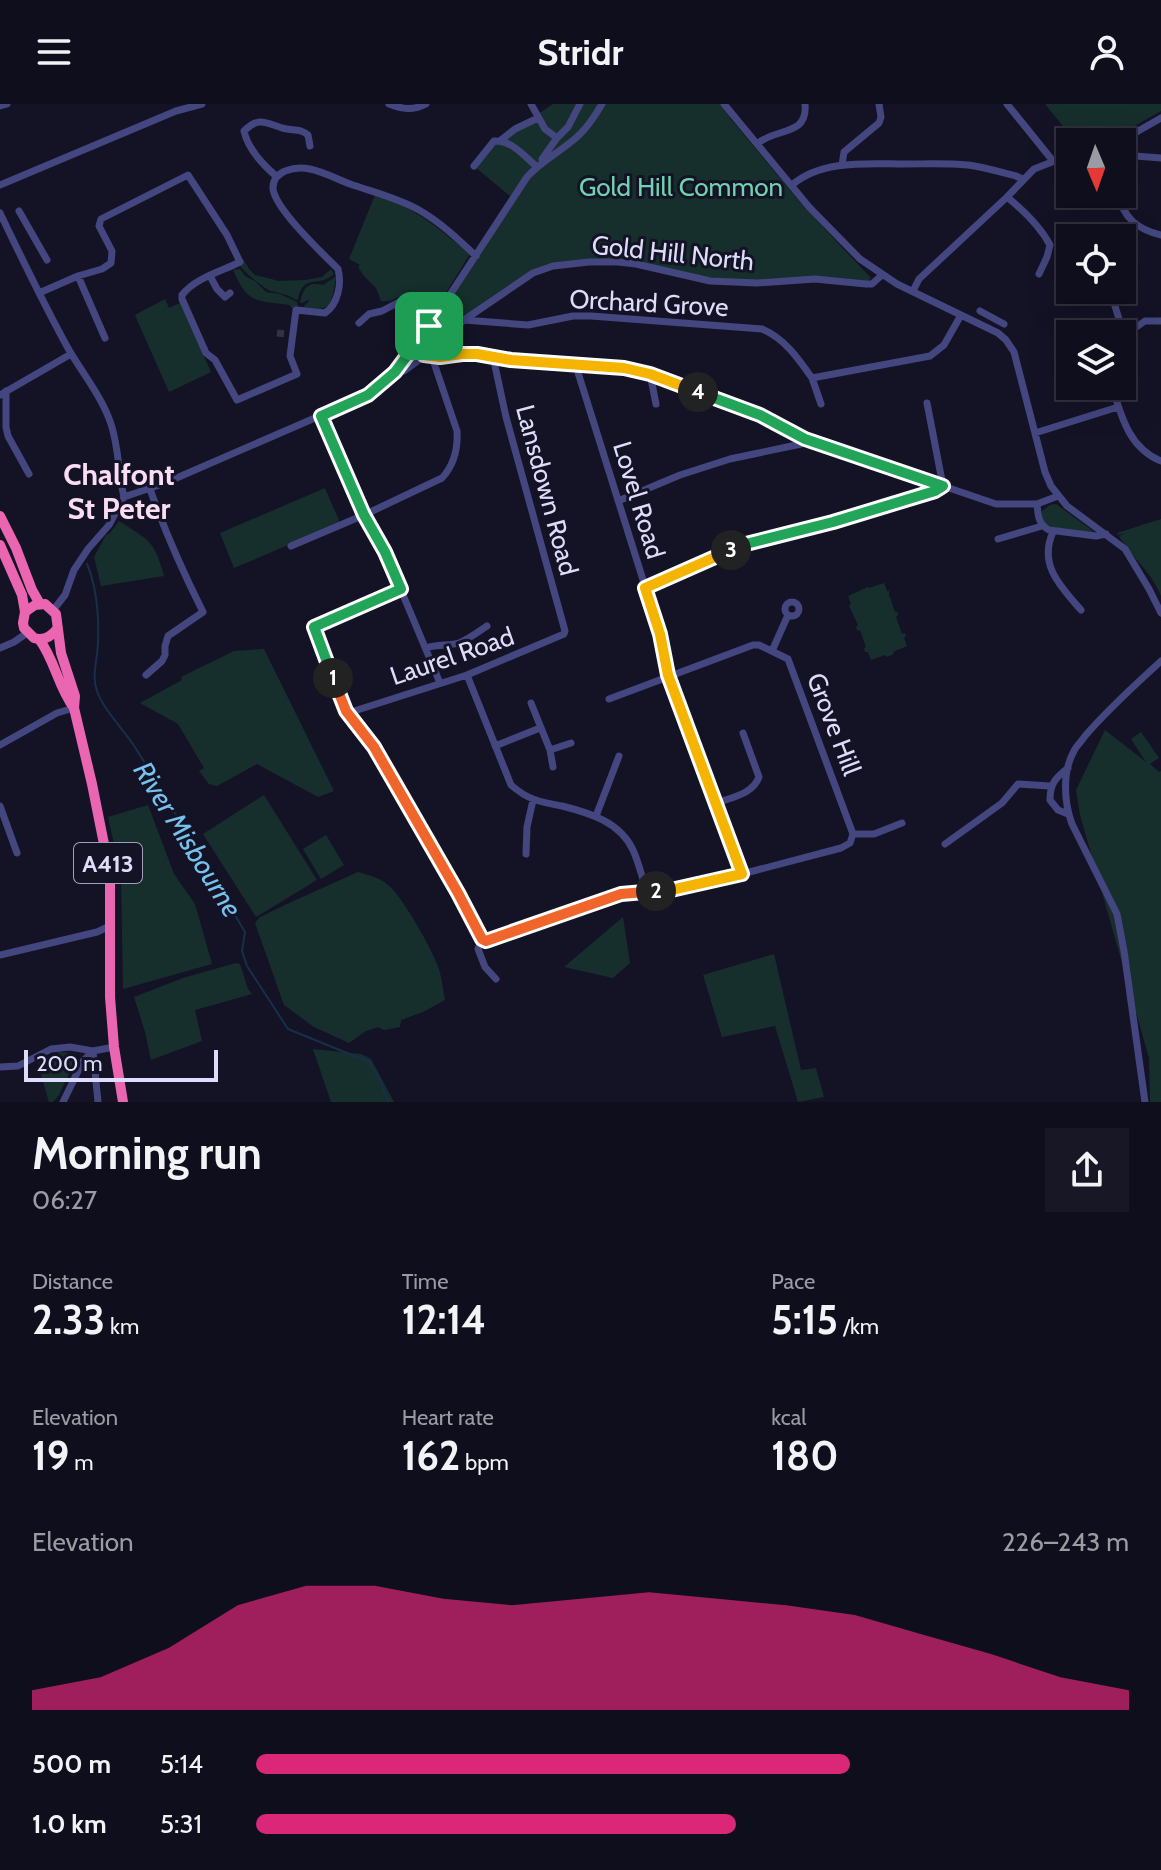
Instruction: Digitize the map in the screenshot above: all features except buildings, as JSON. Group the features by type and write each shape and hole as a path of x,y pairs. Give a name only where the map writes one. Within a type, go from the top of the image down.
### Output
{"highway":[{"path":"0,516 40,604"},
{"path":"0,545 22,595 23,623 27,633 39,639 49,637 57,629"},
{"path":"25,612 29,607 40,604 54,609"},
{"name":"A413","path":"54,609 61,653 75,696 74,708 110,874 110,997 123,1102"},
{"name":"A413","path":"39,639 66,698 74,708"}],"street":[{"path":"0,106 7,104"},
{"path":"0,185 176,111 202,104"},
{"path":"389,104 407,109 426,104"},
{"path":"531,104 545,129 557,138 571,142"},
{"path":"540,164 568,127 580,104"},
{"path":"124,497 150,489 368,395 395,372 429,326 519,189 540,164 587,127 602,104"},
{"path":"724,104 824,224 860,259 882,275 985,326 1006,340 1014,352 1045,472 1058,496 1083,519 1125,549 1161,613"},
{"path":"757,144 771,135 799,126 806,116 805,104"},
{"path":"842,165 844,152 879,123 879,104"},
{"path":"1007,104 1053,161"},
{"path":"474,166 494,141 538,118"},
{"path":"1136,132 1161,118"},
{"path":"276,176 262,164 245,136 244,131 249,125 271,122 283,128 302,130 308,135 310,146"},
{"path":"501,140 540,164"},
{"path":"1136,156 1161,158"},
{"path":"913,291 919,279 1007,197 1022,179 1034,169 1056,160"},
{"path":"792,185 810,174 842,165 967,165 1022,179"},
{"path":"276,176 286,170 307,168 397,200 419,209 443,226 476,256"},
{"path":"39,293 111,263 112,251 99,226 101,219 188,175 240,259 238,264 184,291 182,299 206,353 215,360 237,400 297,374 290,356 296,310 319,313 329,310 336,300 339,273 283,208 274,191 276,176"},
{"path":"1007,197 1043,233 1050,245 1039,274"},
{"path":"1122,208 1132,223 1161,235"},
{"path":"19,211 47,260"},
{"path":"0,213 71,354 103,404 117,448 124,497 109,525 74,570 65,595 54,609"},
{"path":"16,247 34,236"},
{"name":"Gold Hill North","path":"395,372 404,371 428,356 436,344 464,320 533,273 553,266 604,261 636,264 710,281 733,283 815,279 872,284 882,275"},
{"path":"78,276 105,338"},
{"path":"210,276 225,297 230,293"},
{"path":"359,323 369,314 403,300 425,300 440,310"},
{"path":"980,311 1004,324"},
{"path":"812,378 930,356 944,345 961,315"},
{"name":"Orchard Grove","path":"464,320 528,325 573,316 591,316 762,329 774,334 794,352 812,378 821,404"},
{"path":"985,326 989,317"},
{"path":"1136,327 1145,321 1161,321"},
{"path":"429,326 436,344"},
{"path":"29,474 8,436 3,393 71,354"},
{"path":"291,546 442,478 453,460 457,431 428,356 470,354 624,368 650,374 760,415 805,439 996,504 1037,504 1058,496"},
{"name":"Lansdown Road","path":"496,358 506,417 565,631"},
{"name":"Lovel Road","path":"575,363 660,634 668,675 742,874"},
{"path":"650,374 656,404"},
{"path":"1116,400 1122,421 1134,441 1161,461"},
{"path":"927,403 943,486"},
{"path":"1035,433 1118,407"},
{"path":"321,416 364,515 385,552 440,683"},
{"path":"618,501 680,475 730,459 801,444 805,439"},
{"path":"645,588 742,545 833,522 943,486"},
{"path":"146,675 162,661 168,636 203,612 171,546 150,489"},
{"path":"1037,504 1042,526 1053,532 1106,534"},
{"path":"998,539 1042,526"},
{"path":"1053,532 1049,562 1052,573 1081,610"},
{"path":"401,589 314,627 348,713 374,747 482,939 486,941 621,894 671,890 742,874 841,848 850,843 853,834 874,834 902,823"},
{"path":"609,699 753,645 772,651 788,615"},
{"path":"426,648 455,644 487,626"},
{"name":"Laurel Road","path":"348,713 467,675 561,637 565,631"},
{"path":"0,648 27,633"},
{"name":"Grove Hill","path":"772,651 788,659 853,834"},
{"path":"1145,1102 1117,914 1068,814 1065,791 1073,751 1094,726 1161,661"},
{"path":"467,675 511,785 523,796 596,816 616,827 632,848 647,891"},
{"path":"531,703 550,750 553,767"},
{"path":"0,745 57,713 74,708"},
{"path":"495,746 540,728"},
{"path":"717,803 753,789 758,783 759,777 743,733"},
{"path":"550,750 571,743"},
{"path":"596,816 619,756"},
{"path":"1068,768 1056,776 1050,786 1050,800 1058,810 1068,814"},
{"path":"945,844 1002,803 1018,784 1050,786"},
{"path":"526,854 527,827 533,800"},
{"path":"0,806 17,853"},
{"path":"0,955 97,932 110,926"},
{"path":"482,939 478,949 485,967 496,979"},
{"path":"0,1067 18,1066 51,1049 70,1047 93,1051 114,1047"},
{"path":"63,1102 83,1061 93,1051"},
{"path":"93,1051 98,1102"}],"green space":[{"name":"Gold Hill Common","path":"553,104 721,104 803,206 871,278 868,281 714,280 649,265 547,265 532,271 437,337 436,322 515,200 475,167 492,145"},
{"path":"1045,104 1161,104 1161,111 1131,128 1065,128"},
{"path":"375,195 414,212 470,254 442,299 411,294 381,301 376,288 358,267 360,265 349,259"},
{"path":"243,259 255,275 279,281 322,277 331,269 334,274 308,283 296,300 259,284 240,266"},
{"path":"240,269 266,292 280,294 297,302 298,307 292,309 290,305 248,295 233,270"},
{"path":"336,277 329,304 320,309 302,308 309,301 300,302 307,287 323,285"},
{"path":"165,299 169,308 180,303 211,372 169,392 135,315"},
{"path":"325,488 340,523 234,568 220,533"},
{"path":"1056,504 1093,532 1048,528 1041,518 1042,511"},
{"path":"1161,519 1161,596 1119,536 1126,533 1117,533"},
{"path":"119,521 149,542 164,576 101,586 94,557 106,535"},
{"path":"884,583 897,612 902,634 905,633 907,646 887,657 871,660 865,652 860,630 856,627 858,625 848,596"},
{"path":"264,649 334,791 318,797 257,764 217,786 209,784 199,771 204,768 178,724 140,703 182,680 181,677 234,651"},
{"path":"1105,730 1146,762 1131,739 1141,732 1159,758 1150,764 1161,771 1161,1102 1150,1102 1149,1058 1080,815 1076,790"},
{"path":"264,795 317,880 256,917 203,834"},
{"path":"148,805 174,874 195,904 212,964 123,989 121,876 108,817"},
{"path":"326,835 344,865 321,879 303,849"},
{"path":"358,872 387,884 408,911 436,961 445,1000 401,1020 400,1027 384,1030 378,1027 349,1043 314,1027 284,1005 255,923 260,917"},
{"path":"623,917 630,963 613,978 564,967"},
{"path":"774,954 801,1070 816,1068 824,1097 798,1102 775,1026 722,1037 703,975"},
{"path":"240,964 252,994 195,1010 202,1041 151,1060 134,997 183,978"},
{"path":"313,1049 361,1054 371,1059 394,1102 331,1102"},
{"path":"59,1052 75,1053 76,1059 59,1095 49,1102 37,1061"}],"waterway":[{"name":"River Misbourne","path":"87,564 98,612 97,691 152,774 245,932 242,951 247,966 288,1029 369,1062 388,1102"}],"tunnel":[{"path":"277,333 286,334"}],"district":[{"name":"Chalfont St Peter","path":"119,491"}],"route":[{"path":"429,326 436,344 424,355 477,354 511,360 624,368 650,374 760,415 805,439 943,486 833,522 742,545 645,588 660,634 668,675 742,874 671,890 621,894 486,941 482,939 374,747 346,711 314,627 401,589 364,515 321,416 368,395 395,372 429,326"}]}
